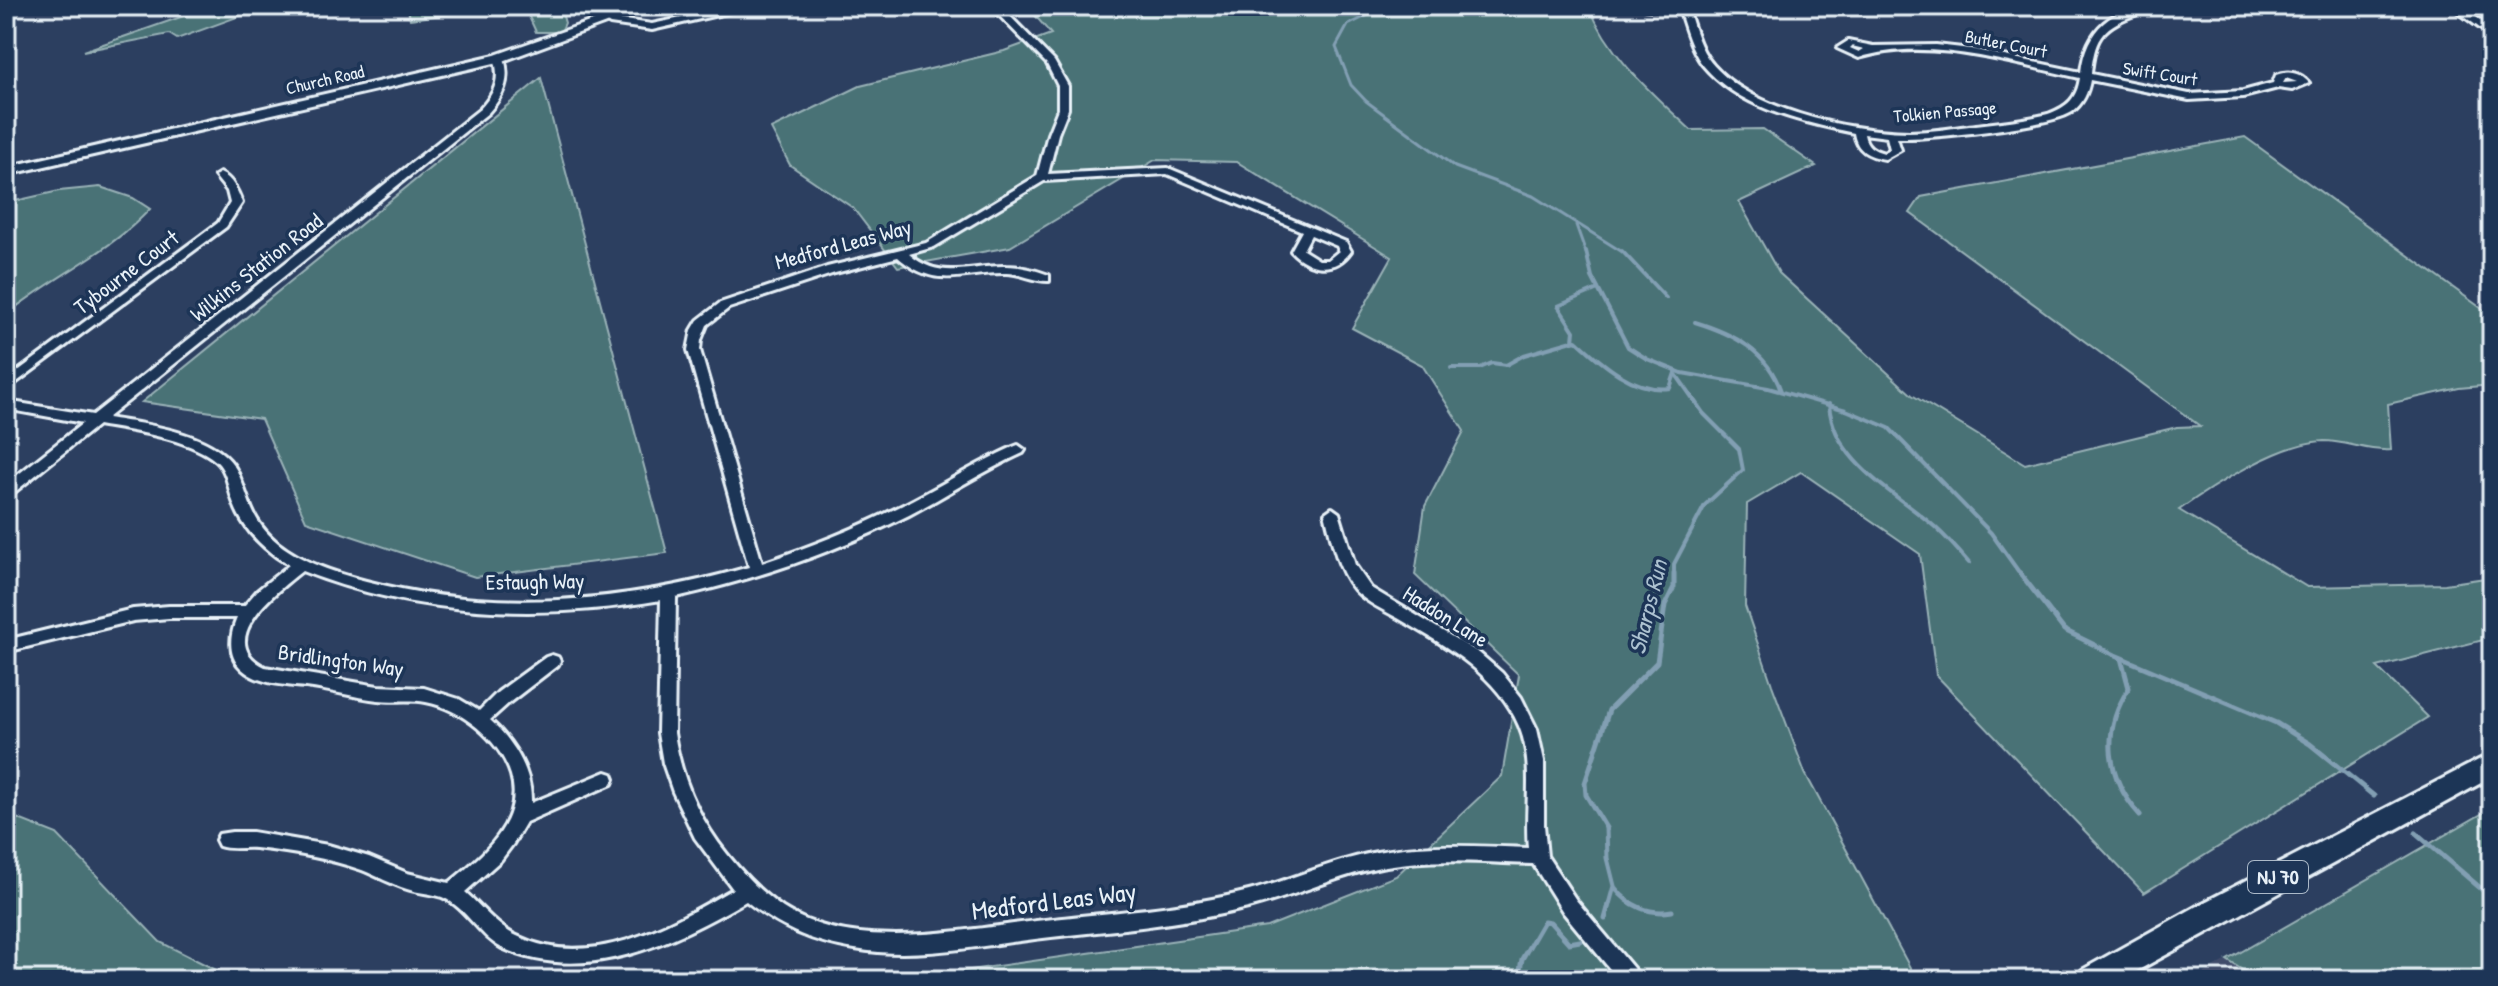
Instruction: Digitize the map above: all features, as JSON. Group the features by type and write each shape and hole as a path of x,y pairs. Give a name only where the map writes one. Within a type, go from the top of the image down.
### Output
{"highway":[{"name":"NJ 70","path":"2092,980 2194,922 2492,764"}],"main road":[{"name":"Church Road","path":"6,171 499,58 646,6"}],"street":[{"path":"610,21 652,27 752,6"},
{"path":"995,6 1051,63 1063,86 1063,109 1042,178 1168,171 1308,231"},
{"path":"1645,6 1682,8"},
{"name":"Tolkien Passage","path":"1682,8 1703,58 1733,85 1780,109 1859,130 1891,134 1974,129 2061,114 2079,100 2095,35 2111,22 2151,6"},
{"path":"2455,6 2492,34"},
{"name":"Butler Court","path":"1873,49 1959,50 2084,77"},
{"name":"Wilkins Station Road","path":"6,491 484,111 502,87 504,71 499,58"},
{"name":"Swift Court","path":"2084,77 2189,97 2243,94 2278,85"},
{"path":"1859,130 1859,143 1885,156 1896,150 1891,134"},
{"name":"Tybourne Court","path":"6,386 227,220 235,199 220,176"},
{"name":"Medford Leas Way","path":"757,569 694,350 696,333 707,317 742,298 939,242 1042,178"},
{"path":"901,253 913,266 926,273 945,275 1014,268 1045,278"},
{"name":"Estaugh Way","path":"6,405 185,438 215,452 229,469 250,522 272,545 300,564 377,589 450,602 554,604 669,593 757,569 892,517 1018,450"},
{"name":"Haddon Lane","path":"1332,513 1344,559 1356,582 1373,597 1479,661 1520,709 1534,747 1538,856"},
{"path":"6,646 133,615 245,612 300,564"},
{"name":"Medford Leas Way","path":"669,593 665,701 668,754 679,787 703,836 746,891 775,913 836,939 869,944 916,944 1229,904 1347,867 1391,857 1444,854 1538,856"},
{"name":"Bridlington Way","path":"245,612 239,648 245,663 261,673 389,694 423,694 449,702 480,720 500,740 519,773 524,798 520,816"},
{"path":"480,720 504,697 552,661"},
{"path":"451,893 486,863 520,816 606,779"},
{"path":"225,840 329,850 369,862 402,879 451,893 486,926 512,944 543,954 578,959 616,954 654,941 746,891"},
{"path":"1538,856 1575,912 1631,980"}],"shaded area":[{"path":"2227,960 2258,980 2193,980"}],"green space":[{"path":"202,6 267,6 177,39 169,34 83,51 204,9"},
{"path":"414,6 481,6 469,12 410,19 408,9"},
{"path":"524,6 560,6 565,23 561,32 536,32"},
{"path":"1027,6 1589,6 1620,58 1691,130 1763,129 1816,166 1739,202 1779,273 1912,395 2025,464 2177,427 2200,426 1910,213 1921,197 2245,137 2492,316 2492,385 2459,388 2388,404 2391,450 2332,441 2307,443 2248,467 2179,510 2307,587 2445,584 2492,577 2492,646 2483,640 2377,667 2428,717 2144,893 1936,675 1920,554 1801,472 1747,504 1745,606 1805,773 1914,975 1908,980 901,980 1267,927 1396,876 1502,776 1519,675 1415,575 1425,506 1464,431 1422,365 1352,328 1392,257 1237,162 1155,160 1010,247 898,267 853,208 790,165 771,129 860,86 1004,51 1051,34"},
{"path":"541,78 667,553 475,577 306,521 261,419 142,402"},
{"path":"100,187 133,198 150,209 117,239 6,315 6,203 59,191"},
{"path":"2492,808 2492,980 2258,980 2227,960"},
{"path":"6,814 57,834 160,942 236,980 6,980"}],"waterway":[{"path":"1387,6 1348,25 1336,47 1351,85 1366,101 1455,167 1533,196 1624,253"},
{"path":"1576,225 1586,253"},
{"name":"Sharps Run","path":"1586,251 1592,277 1628,347 1647,359 1682,373 1768,388 1829,405"},
{"path":"1624,253 1666,298"},
{"path":"1573,340 1574,331 1558,306 1598,289"},
{"path":"1695,322 1723,332 1747,346 1767,365 1781,391"},
{"name":"Sharps Run","path":"1451,368 1480,368 1492,363 1506,365 1524,355 1576,340 1607,367 1644,386 1670,388 1675,373 1703,413 1739,449 1743,470 1705,505 1674,564 1674,587 1665,605 1657,662 1609,710 1585,783 1586,795 1606,828 1607,858 1614,886 1605,919"},
{"path":"1829,405 1889,428 1991,533 2021,575"},
{"path":"1829,405 1833,425 1854,459 1868,474 1935,527 1969,563"},
{"path":"2020,573 2064,630 2115,655 2276,723 2310,744 2374,796"},
{"path":"2121,658 2129,688 2114,721 2111,754 2120,786 2140,815"},
{"path":"2416,833 2492,898"},
{"path":"1615,888 1640,908 1655,912 1672,911"},
{"name":"Sharps Run","path":"1518,980 1522,959 1544,921 1550,922 1569,943 1580,941"}]}
